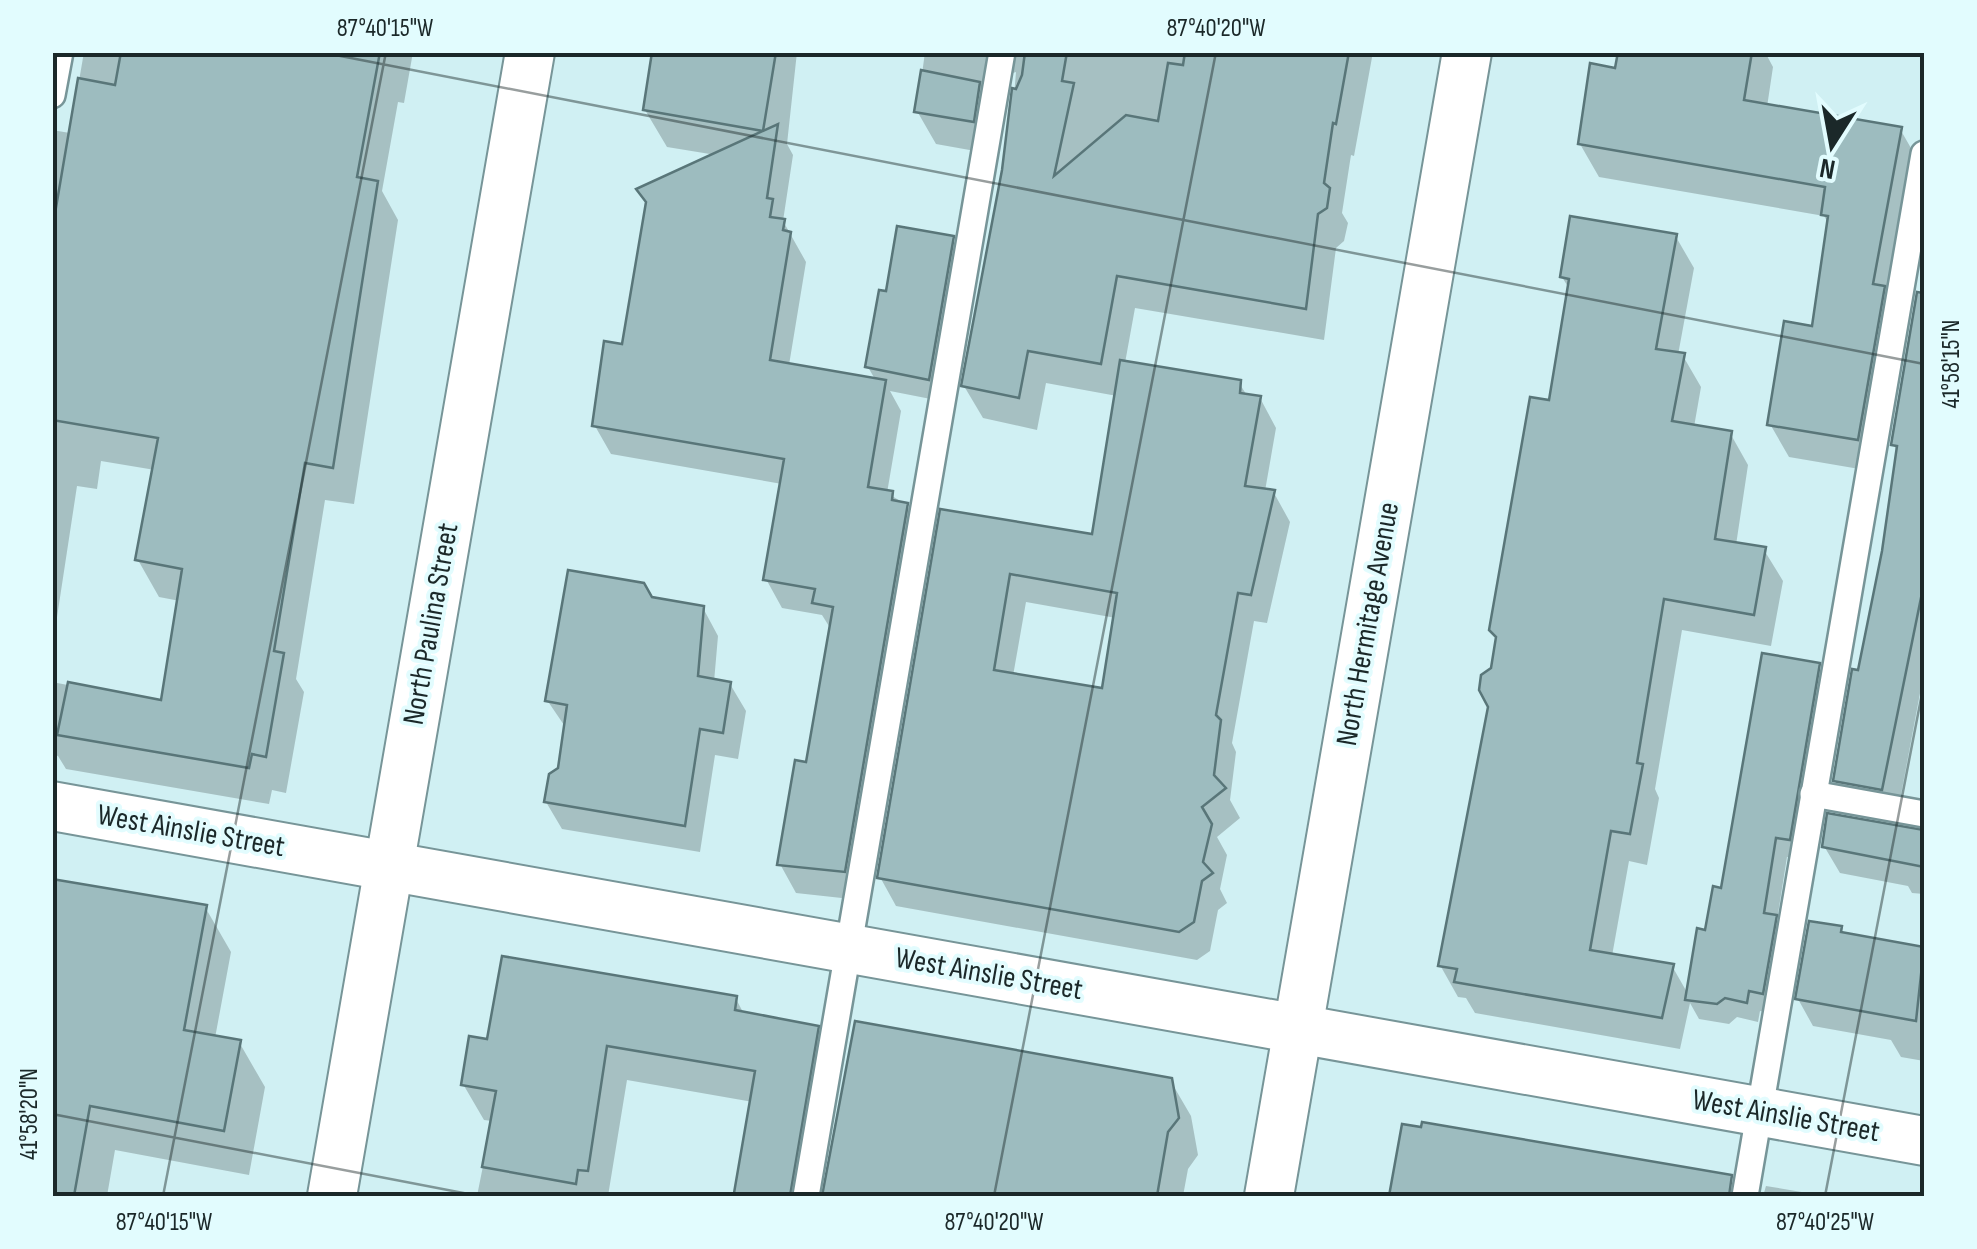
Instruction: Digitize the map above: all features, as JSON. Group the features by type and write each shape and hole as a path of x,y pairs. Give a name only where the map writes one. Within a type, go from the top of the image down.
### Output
{"street":[{"name":"North Paulina Street","path":"332,1196 530,52"},
{"name":"North Hermitage Avenue","path":"1269,1196 1467,52"},
{"name":"West Ainslie Street","path":"52,806 1924,1141"}],"lane":[{"path":"52,95 60,52"},
{"path":"806,1196 1002,52"},
{"path":"1745,1196 1924,154"},
{"path":"1813,794 1924,814"}],"building":[{"path":"121,52 380,52 357,177 378,181 333,468 305,463 274,651 284,653 266,757 252,754 249,768 57,735 68,682 161,700 182,569 135,560 158,438 52,420 52,231 78,78 115,85"},
{"path":"652,52 776,52 763,131 643,110"},
{"path":"1025,52 1067,52 1062,81 1074,83 1054,176 1126,115 1158,121 1168,63 1183,65 1185,52 1349,52 1336,124 1333,123 1324,183 1330,188 1327,208 1318,214 1306,309 1117,276 1101,364 1028,351 1019,398 961,386 1002,170 1012,88 1016,89 1022,75"},
{"path":"1618,52 1752,52 1744,100 1902,127 1873,284 1885,286 1858,440 1767,425 1784,321 1812,326 1828,216 1821,215 1825,187 1578,144 1590,63 1615,68"},
{"path":"921,70 980,82 974,122 914,112"},
{"path":"778,124 767,198 773,199 770,217 785,219 783,230 791,232 770,360 886,380 868,487 893,491 892,500 908,503 845,872 777,865 795,760 806,762 833,607 812,603 815,589 763,580 784,459 592,426 604,341 622,344 646,202 636,189"},
{"path":"1570,216 1677,234 1656,349 1685,353 1672,421 1732,431 1715,539 1766,547 1754,615 1664,599 1637,763 1643,764 1630,834 1611,831 1590,950 1674,964 1662,1018 1454,982 1457,969 1438,966 1488,707 1479,690 1481,675 1491,668 1496,637 1489,630 1530,397 1549,400 1569,279 1560,277"},
{"path":"897,226 954,236 929,380 865,367 879,290 886,291"},
{"path":"1917,292 1924,293 1924,583 1882,790 1833,781 1852,669 1858,670 1882,551 1897,446 1891,445"},
{"path":"1120,360 1241,380 1240,393 1261,396 1245,486 1275,490 1251,595 1238,593 1216,715 1221,720 1214,775 1226,788 1202,807 1212,824 1203,862 1213,873 1202,881 1194,922 1179,932 877,878 940,509 1092,534","holes":["1010,574 1117,593 1102,688 994,670"]},
{"path":"568,570 644,583 652,597 704,606 698,676 731,682 723,733 700,729 685,826 544,802 549,774 558,768 567,705 545,701"},
{"path":"1762,653 1820,663 1790,840 1776,838 1764,913 1777,915 1763,994 1749,991 1747,1003 1725,998 1717,1004 1685,1000 1697,928 1705,930 1713,886 1721,888"},
{"path":"1827,813 1924,830 1924,867 1822,847"},
{"path":"52,879 207,905 184,1030 241,1040 224,1131 90,1106 74,1196 52,1196"},
{"path":"1809,921 1842,926 1841,932 1924,947 1916,1021 1795,999"},
{"path":"502,956 737,996 735,1010 819,1026 790,1196 734,1193 755,1071 607,1046 588,1171 578,1170 576,1184 482,1167 496,1091 461,1085 469,1036 487,1039"},
{"path":"855,1021 1172,1078 1179,1118 1168,1132 1157,1196 822,1196"},
{"path":"1422,1122 1732,1175 1729,1196 1389,1196 1402,1124 1421,1127"}]}
